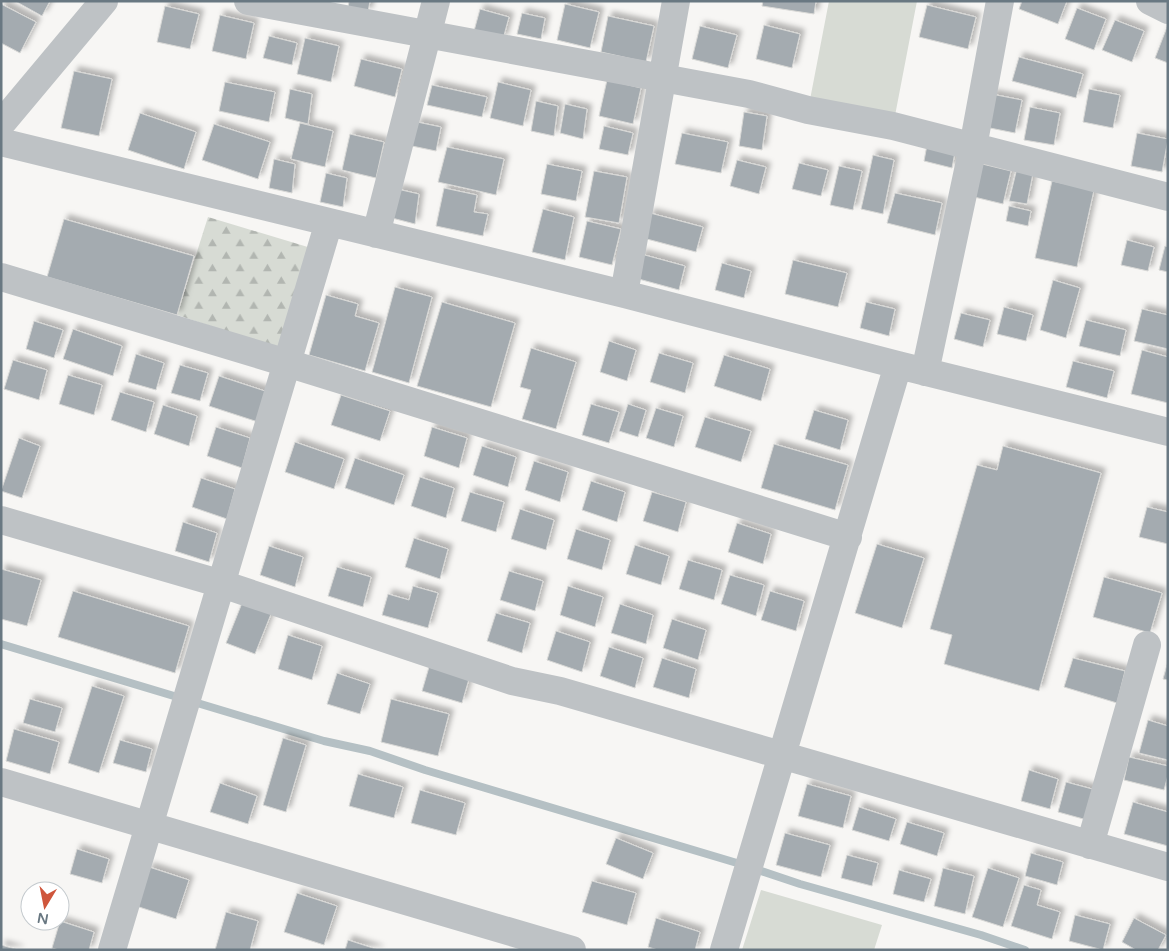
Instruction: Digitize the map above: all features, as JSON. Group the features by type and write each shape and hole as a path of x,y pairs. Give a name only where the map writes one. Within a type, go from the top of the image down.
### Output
{"street":[{"path":"1,124 104,1"},
{"path":"248,1 749,94 808,110 893,126 1168,197"},
{"path":"376,234 436,1"},
{"path":"624,294 676,1"},
{"path":"925,372 973,147 1000,1"},
{"path":"1150,1 1168,10"},
{"path":"1,142 624,294 925,372 1168,432"},
{"path":"112,950 329,222"},
{"path":"1,277 287,363 848,537"},
{"path":"724,950 898,365"},
{"path":"1,520 222,584 512,681 560,691 1168,867"},
{"path":"1090,845 1147,645"},
{"path":"1,782 572,950"}],"green space":[{"path":"829,1 917,1 893,126 808,110"},
{"path":"208,217 321,251 291,352 177,315"},
{"path":"761,890 882,925 874,950 742,950"}],"building":[{"path":"15,1 50,1 42,16"},
{"path":"349,1 370,1 368,12 348,8"},
{"path":"763,1 816,1 814,14 762,6"},
{"path":"1022,1 1067,1 1058,24 1019,9"},
{"path":"1,4 36,22 20,53 1,43"},
{"path":"565,4 599,12 590,48 557,40"},
{"path":"927,5 976,17 968,49 919,37"},
{"path":"165,6 199,14 190,49 157,42"},
{"path":"1077,8 1106,19 1094,50 1065,39"},
{"path":"480,9 509,17 503,39 474,31"},
{"path":"522,13 545,18 541,39 517,34"},
{"path":"220,15 254,23 246,59 212,51"},
{"path":"608,16 654,26 646,62 601,52"},
{"path":"1115,20 1144,31 1132,62 1102,50"},
{"path":"764,25 800,34 792,68 756,59"},
{"path":"700,26 737,35 728,68 692,59"},
{"path":"1168,27 1168,63 1155,58"},
{"path":"269,36 297,43 292,65 263,58"},
{"path":"305,38 339,46 331,82 297,74"},
{"path":"1019,57 1083,74 1076,98 1012,81"},
{"path":"361,59 402,69 395,97 354,86"},
{"path":"74,71 112,79 99,136 61,128"},
{"path":"607,80 641,88 633,124 599,116"},
{"path":"225,82 275,92 269,122 219,111"},
{"path":"498,82 531,90 523,126 490,118"},
{"path":"432,85 487,97 482,117 427,105"},
{"path":"290,89 312,94 308,124 285,118"},
{"path":"1089,89 1120,95 1113,128 1083,122"},
{"path":"991,94 1022,100 1015,133 985,127"},
{"path":"536,101 558,106 554,136 531,131"},
{"path":"565,104 587,109 583,139 560,133"},
{"path":"1030,107 1060,113 1054,145 1024,140"},
{"path":"744,112 767,116 762,150 739,146"},
{"path":"140,113 196,132 184,169 128,150"},
{"path":"417,122 441,127 436,151 412,146"},
{"path":"300,123 333,131 325,167 291,159"},
{"path":"214,124 270,142 258,179 202,160"},
{"path":"604,126 633,133 628,155 599,149"},
{"path":"682,133 728,142 721,173 675,164"},
{"path":"1137,133 1168,139 1162,172 1131,166"},
{"path":"350,134 384,142 376,178 342,170"},
{"path":"927,145 955,152 952,168 924,161"},
{"path":"447,147 504,159 496,195 438,182"},
{"path":"873,155 894,160 883,214 861,209"},
{"path":"274,159 295,164 292,193 269,188"},
{"path":"737,160 766,167 759,194 730,186"},
{"path":"799,163 828,170 821,196 792,189"},
{"path":"978,163 1011,171 1003,204 970,196"},
{"path":"547,164 582,171 576,201 541,194"},
{"path":"839,166 862,171 853,210 830,205"},
{"path":"1017,168 1033,173 1027,204 1009,201"},
{"path":"594,171 627,177 619,223 585,217"},
{"path":"326,173 347,178 343,207 320,202"},
{"path":"1052,181 1094,190 1077,267 1035,258"},
{"path":"444,188 477,195 474,212 488,214 483,236 436,226"},
{"path":"397,189 419,194 415,224 392,218"},
{"path":"895,193 942,203 935,235 887,223"},
{"path":"1009,206 1031,211 1028,226 1006,221"},
{"path":"543,209 574,217 565,260 532,252"},
{"path":"650,213 703,227 696,252 643,238"},
{"path":"64,219 194,256 177,315 47,277"},
{"path":"587,221 621,229 612,265 579,257"},
{"path":"1127,240 1154,247 1148,271 1121,265"},
{"path":"1165,246 1168,247 1168,272 1159,270"},
{"path":"641,254 685,266 679,290 635,278"},
{"path":"793,260 847,273 838,307 785,294"},
{"path":"722,263 751,271 744,298 715,290"},
{"path":"1053,280 1080,288 1066,338 1040,330"},
{"path":"395,287 432,297 409,383 372,372"},
{"path":"326,295 358,304 355,316 379,323 365,371 309,355"},
{"path":"442,302 515,323 491,407 417,386"},
{"path":"866,302 895,309 889,336 860,328"},
{"path":"1004,307 1033,315 1026,341 997,334"},
{"path":"1142,309 1168,315 1168,349 1134,341"},
{"path":"961,313 990,320 983,347 954,339"},
{"path":"1086,320 1126,330 1120,356 1079,346"},
{"path":"34,321 63,330 54,358 26,349"},
{"path":"73,329 122,346 113,376 63,359"},
{"path":"609,341 636,350 627,381 600,372"},
{"path":"531,348 576,362 556,429 522,419 531,390 520,387"},
{"path":"1142,350 1168,357 1168,403 1131,394"},
{"path":"659,353 693,363 685,393 650,382"},
{"path":"136,354 164,363 156,390 128,382"},
{"path":"724,355 770,369 761,401 714,386"},
{"path":"13,360 47,370 39,400 4,389"},
{"path":"1073,361 1114,371 1107,398 1066,387"},
{"path":"180,365 208,373 200,401 171,393"},
{"path":"68,375 102,385 94,415 59,404"},
{"path":"219,376 268,392 258,422 209,406"},
{"path":"120,392 154,402 146,432 111,420"},
{"path":"341,395 390,411 380,441 331,425"},
{"path":"591,404 619,412 609,443 582,435"},
{"path":"628,404 646,410 638,437 619,431"},
{"path":"163,405 197,416 189,446 154,434"},
{"path":"656,408 683,416 674,447 646,438"},
{"path":"814,410 848,420 840,450 805,439"},
{"path":"705,417 751,431 741,462 695,447"},
{"path":"216,427 250,438 242,468 207,456"},
{"path":"432,427 467,438 459,468 424,456"},
{"path":"19,438 40,446 22,498 1,491"},
{"path":"295,442 344,459 334,489 285,472"},
{"path":"774,444 848,465 835,510 761,488"},
{"path":"482,446 516,457 508,487 473,475"},
{"path":"1003,446 1101,473 1039,691 944,664 952,635 930,629 977,465 997,470"},
{"path":"355,458 404,475 394,505 345,488"},
{"path":"534,461 568,472 560,502 525,490"},
{"path":"420,477 454,488 446,518 411,506"},
{"path":"201,478 235,489 227,519 192,507"},
{"path":"591,481 625,492 617,522 582,510"},
{"path":"470,492 504,502 496,532 461,521"},
{"path":"652,492 686,502 678,532 643,521"},
{"path":"1147,507 1168,512 1168,544 1139,537"},
{"path":"520,509 554,520 546,550 511,539"},
{"path":"183,522 217,533 209,562 175,551"},
{"path":"737,523 771,534 763,564 728,552"},
{"path":"576,529 610,540 602,570 567,559"},
{"path":"414,538 448,549 440,579 405,567"},
{"path":"877,544 924,558 902,628 855,613"},
{"path":"635,545 669,556 661,585 626,574"},
{"path":"269,546 303,557 295,587 260,575"},
{"path":"688,560 722,570 714,600 679,589"},
{"path":"337,567 371,577 363,607 328,596"},
{"path":"1,569 41,580 27,626 1,619"},
{"path":"509,571 543,581 535,611 500,600"},
{"path":"730,575 764,585 756,616 721,604"},
{"path":"1104,577 1162,593 1150,633 1093,617"},
{"path":"413,586 438,593 428,628 382,615 388,594 409,600"},
{"path":"568,586 603,597 595,627 560,615"},
{"path":"73,591 189,626 175,673 58,637"},
{"path":"770,591 804,601 796,631 761,620"},
{"path":"242,603 271,614 255,654 226,643"},
{"path":"620,604 653,615 646,644 611,633"},
{"path":"496,613 530,623 522,653 487,641"},
{"path":"672,619 706,630 698,660 663,648"},
{"path":"556,631 590,642 582,672 547,660"},
{"path":"288,635 322,646 312,680 278,669"},
{"path":"609,647 643,658 635,688 600,676"},
{"path":"662,658 696,669 689,698 653,687"},
{"path":"1073,658 1125,671 1117,703 1064,687"},
{"path":"1168,661 1168,680 1163,679"},
{"path":"429,667 469,679 462,703 422,691"},
{"path":"337,673 370,684 360,714 327,704"},
{"path":"92,686 124,696 99,773 68,763"},
{"path":"30,699 62,708 55,732 23,723"},
{"path":"391,699 449,714 438,756 381,742"},
{"path":"1148,720 1168,726 1168,760 1139,753"},
{"path":"14,729 59,742 50,774 6,761"},
{"path":"283,738 306,745 286,812 263,805"},
{"path":"120,740 152,749 146,772 113,763"},
{"path":"1129,757 1168,766 1164,790 1124,780"},
{"path":"1029,770 1058,779 1050,809 1021,801"},
{"path":"358,774 403,787 394,818 349,806"},
{"path":"1066,782 1096,790 1087,820 1058,812"},
{"path":"220,783 257,796 248,824 210,812"},
{"path":"807,784 851,796 843,828 798,816"},
{"path":"420,790 465,803 456,835 411,823"},
{"path":"1133,802 1168,812 1168,846 1124,834"},
{"path":"859,807 896,819 889,841 852,830"},
{"path":"907,822 944,833 937,856 900,844"},
{"path":"785,833 830,845 821,877 776,865"},
{"path":"616,838 653,853 643,879 606,864"},
{"path":"77,849 109,859 102,883 70,874"},
{"path":"1031,853 1063,862 1057,885 1025,876"},
{"path":"847,855 878,863 872,886 841,878"},
{"path":"149,867 189,880 176,919 136,906"},
{"path":"943,868 974,876 965,914 934,906"},
{"path":"988,868 1019,878 1003,927 972,917"},
{"path":"899,870 931,879 924,902 893,894"},
{"path":"592,881 636,893 627,925 582,912"},
{"path":"1024,885 1041,890 1037,905 1060,912 1052,939 1011,926"},
{"path":"297,893 337,906 324,945 284,932"},
{"path":"226,912 258,921 250,950 215,950"},
{"path":"1075,915 1110,924 1103,950 1069,941"},
{"path":"656,918 700,932 695,950 658,950 648,947"},
{"path":"1134,918 1166,935 1158,950 1136,950 1122,942"},
{"path":"70,924 94,932 89,950 59,950 52,948 57,931 70,931"},
{"path":"348,940 379,950 345,950"},
{"path":"1,945 19,950 1,950"}],"waterway":[{"path":"1,644 324,741 370,751 425,770 737,863 800,884 981,935 1025,950"}]}
